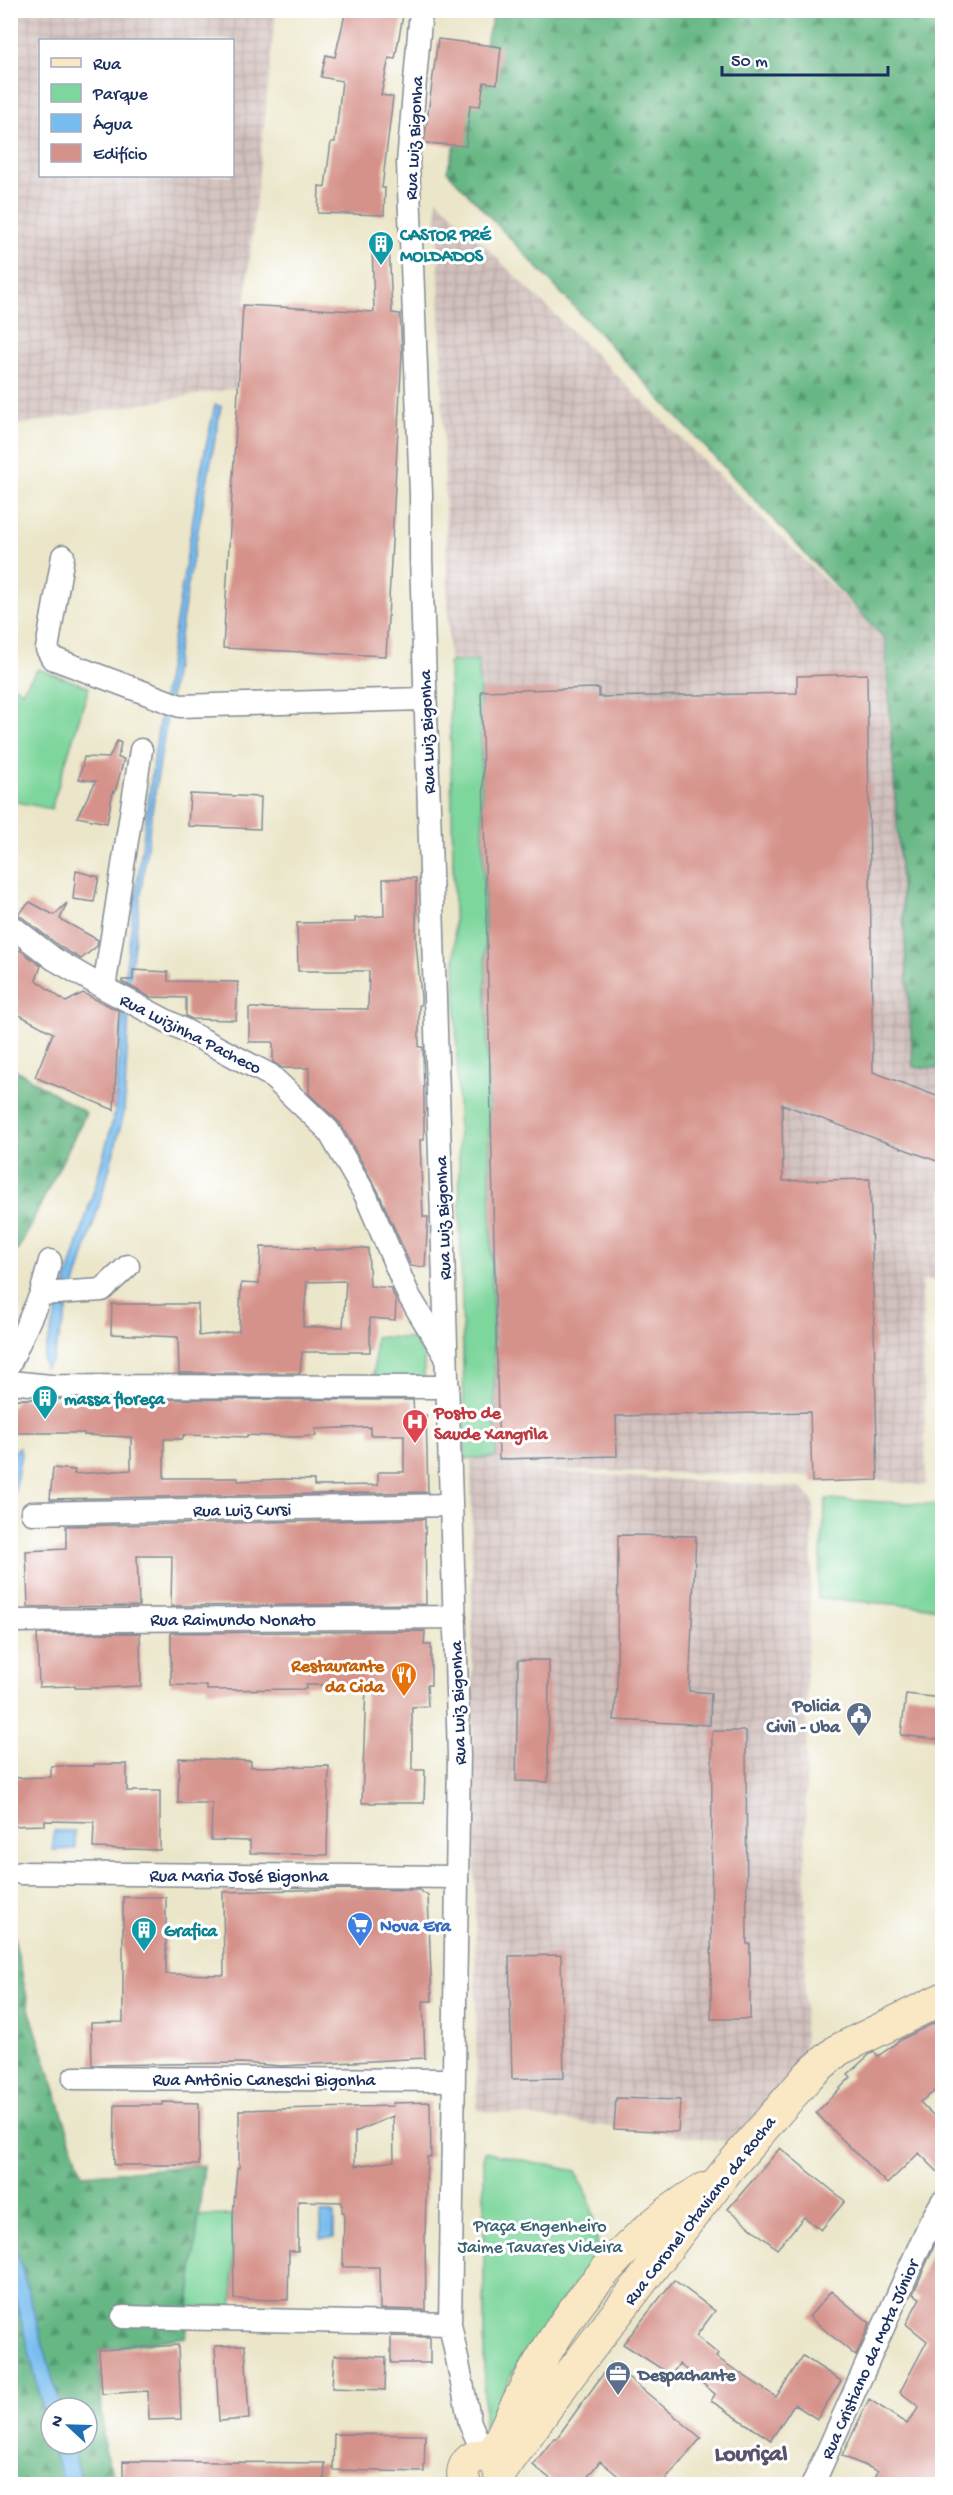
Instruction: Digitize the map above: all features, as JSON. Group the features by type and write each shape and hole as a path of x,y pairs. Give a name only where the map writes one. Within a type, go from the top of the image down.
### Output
{"street":[{"name":"Rua Luiz Bigonha","path":"421,10 408,163 421,494 459,1755 450,2324 470,2423 485,2469"},
{"path":"63,556 47,649 52,658 180,706 423,699 426,708"},
{"path":"104,988 141,750"},
{"name":"Rua Luizinha Pacheco","path":"10,925 54,959 104,988 270,1075 328,1130 366,1196 409,1296 447,1358"},
{"path":"10,1363 47,1294 50,1261"},
{"path":"47,1294 102,1290 128,1266"},
{"path":"10,1382 51,1386 448,1387"},
{"name":"Rua Luiz Cursi","path":"32,1513 451,1505"},
{"name":"Rua Raimundo Nonato","path":"12,1621 455,1617"},
{"name":"Rua Maria José Bigonha","path":"21,1873 457,1877"},
{"name":"Rua Coronel Otaviano da Rocha","path":"485,2469 535,2367 602,2272 634,2239 679,2203 722,2178 809,2076 838,2050 942,2000"},
{"name":"Rua Antônio Caneschi Bigonha","path":"74,2078 454,2080"},
{"name":"Rua Cristiano da Mota Júnior","path":"813,2484 930,2223 942,2202"},
{"path":"123,2316 450,2324"}],"shaded area":[{"path":"11,11 276,11 236,388 11,426"},
{"path":"437,199 885,639 913,1067 942,1069 942,1280 922,1280 926,1486 878,1480 839,1481 816,1477 497,1468 802,1488 814,1503 807,1658 803,2067 731,2142 477,2110 471,1467"}],"green space":[{"path":"495,11 942,11 942,1069 913,1067 885,639 447,171"},
{"path":"479,660 496,1457 465,1459 449,662"},
{"path":"38,669 89,687 51,809 11,801 11,684 22,691"},
{"path":"11,1067 86,1113 18,1250 11,1252"},
{"path":"375,1337 413,1338 424,1355 424,1383 374,1382"},
{"path":"826,1499 942,1505 942,1608 817,1598"},
{"path":"10,1918 30,2012 82,2175 204,2165 186,2337 99,2350 104,2450 117,2484 11,2484"},
{"name":"Praça Engenheiro Jaime Tavares Videira","path":"484,2152 576,2171 591,2205 599,2251 519,2361 484,2429"},
{"path":"233,2215 233,2306 185,2307 184,2216"}],"water":[{"path":"215,405 221,406 188,584 150,824 131,967 124,1113 106,1182 52,1361 44,1368 43,1358 97,1180 115,1112 126,966 157,736 202,465"},
{"path":"19,1447 21,1454 11,1510 11,1460 13,1453"},
{"path":"54,1831 75,1831 75,1849 53,1850"},
{"path":"321,2213 334,2213 334,2238 321,2238"},
{"path":"11,2230 58,2396 40,2396 11,2281"},
{"path":"55,2456 75,2456 83,2484 63,2484"}],"building":[{"path":"346,10 404,10 395,59 389,58 381,95 393,97 382,188 385,188 384,215 318,213 319,186 325,187 331,142 335,142 342,81 321,77 326,55 335,57"},
{"path":"438,39 501,47 497,84 484,82 480,106 470,105 466,146 424,143"},
{"path":"372,242 389,242 392,313 400,314 402,352 386,656 223,648 243,305 374,312"},
{"path":"867,674 873,1072 942,1098 942,1163 782,1104 783,1181 870,1179 878,1480 812,1482 810,1412 616,1416 617,1456 499,1459 481,691 599,688 599,697 797,693 797,676"},
{"path":"117,741 121,743 118,758 124,759 115,792 113,791 107,823 77,817 96,781 79,779 84,757 109,758"},
{"path":"190,794 261,797 260,829 188,826"},
{"path":"76,871 99,877 94,902 73,899"},
{"path":"416,878 416,942 421,997 419,1047 423,1047 424,1102 424,1140 420,1140 423,1217 428,1217 425,1267 411,1266 378,1191 340,1123 309,1094 309,1068 282,1068 273,1062 273,1042 249,1042 249,1008 368,1009 369,971 298,971 297,923 355,922 355,918 384,916 383,879"},
{"path":"30,902 54,915 67,903 60,919 98,940 97,946 81,959 62,948 18,914"},
{"path":"20,950 41,966 36,980 66,1002 83,993 119,1011 114,1110 35,1077 53,1033 10,1010 10,960"},
{"path":"133,970 168,972 168,981 238,982 236,1020 192,1019 186,1016 186,998 150,997 122,982 122,980 133,980"},
{"path":"261,1247 314,1248 314,1250 368,1248 370,1286 391,1288 396,1301 395,1320 370,1318 370,1352 302,1352 300,1373 179,1373 178,1337 111,1334 112,1304 198,1304 199,1336 239,1331 241,1283 259,1284","holes":["346,1281 343,1327 303,1327 307,1282"]},
{"path":"17,1399 413,1400 414,1415 426,1415 428,1492 50,1499 53,1468 75,1470 74,1474 131,1470 131,1437 84,1435 84,1433 10,1433 10,1409","holes":["370,1427 370,1435 404,1435 404,1472 378,1472 378,1485 314,1486 314,1480 238,1481 238,1478 164,1478 164,1439 183,1439 183,1435 294,1437 316,1436 315,1429"]},
{"path":"425,1519 426,1604 171,1606 172,1556 137,1556 139,1606 28,1607 26,1551 66,1549 66,1526"},
{"path":"618,1535 696,1536 689,1691 711,1693 710,1725 614,1720 617,1687"},
{"path":"425,1631 424,1645 431,1645 431,1685 427,1685 428,1706 412,1707 412,1770 425,1770 424,1803 362,1803 366,1684 306,1685 306,1689 207,1690 207,1686 171,1685 171,1633"},
{"path":"140,1633 141,1686 39,1687 37,1634"},
{"path":"518,1660 549,1660 548,1782 516,1781"},
{"path":"906,1694 942,1698 942,1740 901,1735"},
{"path":"712,1731 746,1731 747,1944 750,1944 750,2019 711,2019"},
{"path":"179,1758 251,1761 251,1767 329,1766 327,1855 250,1853 250,1841 211,1840 212,1803 178,1803"},
{"path":"94,1764 127,1764 127,1791 160,1791 160,1850 93,1848 94,1822 45,1821 45,1825 12,1826 10,1778 51,1777 51,1766 94,1766"},
{"path":"335,1889 419,1890 428,1896 432,2001 423,2001 425,2058 282,2066 241,2063 92,2065 91,2023 123,2022 123,1897 166,1897 166,1974 224,1975 223,1892"},
{"path":"561,1955 564,2078 512,2079 509,1956"},
{"path":"942,2019 942,2086 920,2102 942,2124 942,2176 919,2153 887,2184 816,2113 851,2077 848,2074 870,2054 874,2052 878,2056 902,2039"},
{"path":"616,2098 680,2100 678,2132 614,2129"},
{"path":"163,2102 199,2103 199,2165 114,2165 115,2105 163,2105"},
{"path":"430,2102 431,2157 427,2157 425,2235 426,2310 380,2309 379,2267 343,2267 344,2212 342,2212 342,2202 298,2201 298,2251 289,2251 288,2300 234,2299 233,2215 237,2168 239,2168 239,2110 393,2106 393,2103","holes":["393,2116 394,2161 355,2166 355,2132"]},
{"path":"780,2148 845,2201 821,2230 804,2217 777,2249 728,2209"},
{"path":"942,2228 942,2466 934,2484 872,2484 878,2471 842,2456 869,2399 907,2424 919,2407 900,2392 927,2341 906,2324 920,2298 913,2294"},
{"path":"674,2280 715,2311 696,2336 718,2354 716,2357 776,2397 803,2356 841,2381 817,2419 794,2404 771,2440 711,2401 715,2394 679,2364 671,2375 623,2344"},
{"path":"831,2291 870,2323 856,2356 809,2317"},
{"path":"391,2336 430,2337 430,2363 391,2363"},
{"path":"178,2345 181,2419 149,2420 148,2391 102,2394 99,2350"},
{"path":"245,2345 249,2419 219,2421 215,2346"},
{"path":"334,2355 386,2357 385,2390 332,2388"},
{"path":"611,2363 701,2438 662,2484 628,2484 600,2461 582,2484 557,2484 533,2465 554,2438 556,2439"},
{"path":"334,2434 425,2435 424,2472 333,2470"},
{"path":"123,2461 325,2463 324,2484 123,2482"}],"place":[{"name":"CASTOR PRÉ MOLDADOS","path":"381,267"},
{"name":"massa floreça","path":"45,1421"},
{"name":"Posto de Saude Xangrila","path":"415,1445"},
{"name":"Restaurante da Cida","path":"404,1698"},
{"name":"Policia Civil - Uba","path":"859,1738"},
{"name":"Nova Era","path":"360,1948"},
{"name":"Grafica","path":"144,1953"},
{"name":"Despachante","path":"618,2397"}],"district":[{"name":"Louriçal","path":"751,2452"}]}
